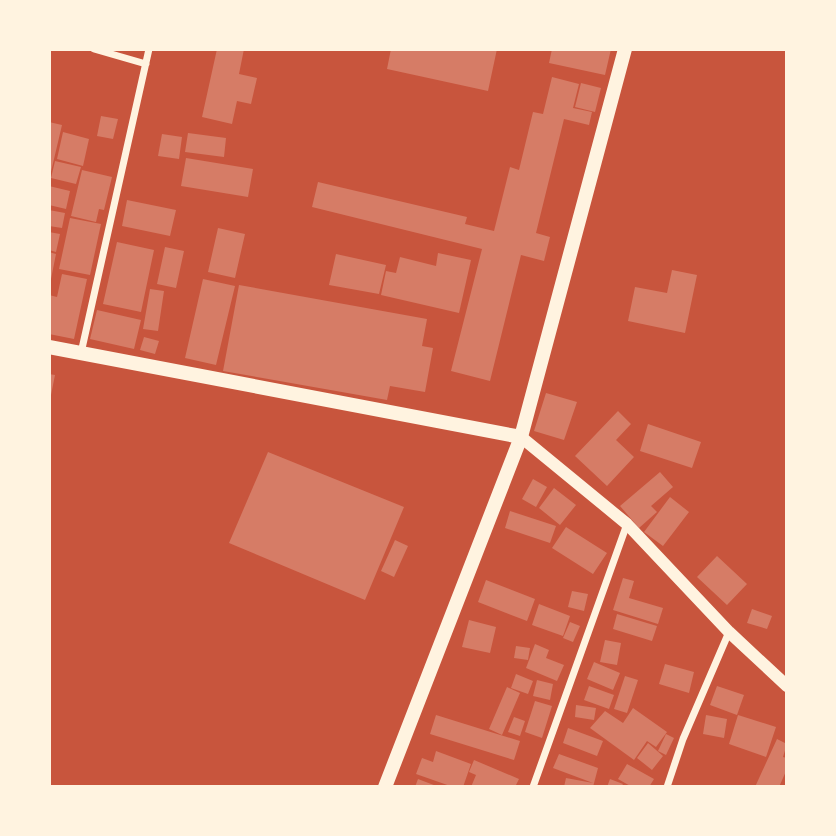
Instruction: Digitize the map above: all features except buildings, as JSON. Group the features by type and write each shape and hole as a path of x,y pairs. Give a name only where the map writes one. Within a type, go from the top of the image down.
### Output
{"main road":[{"path":"385,787 521,437 625,49"},
{"path":"49,347 521,437"}],"street":[{"path":"94,49 146,64"},
{"path":"81,353 149,49"},
{"path":"521,437 627,524 729,632 787,686"},
{"path":"533,787 627,524"},
{"path":"667,787 683,739 729,632"}]}
